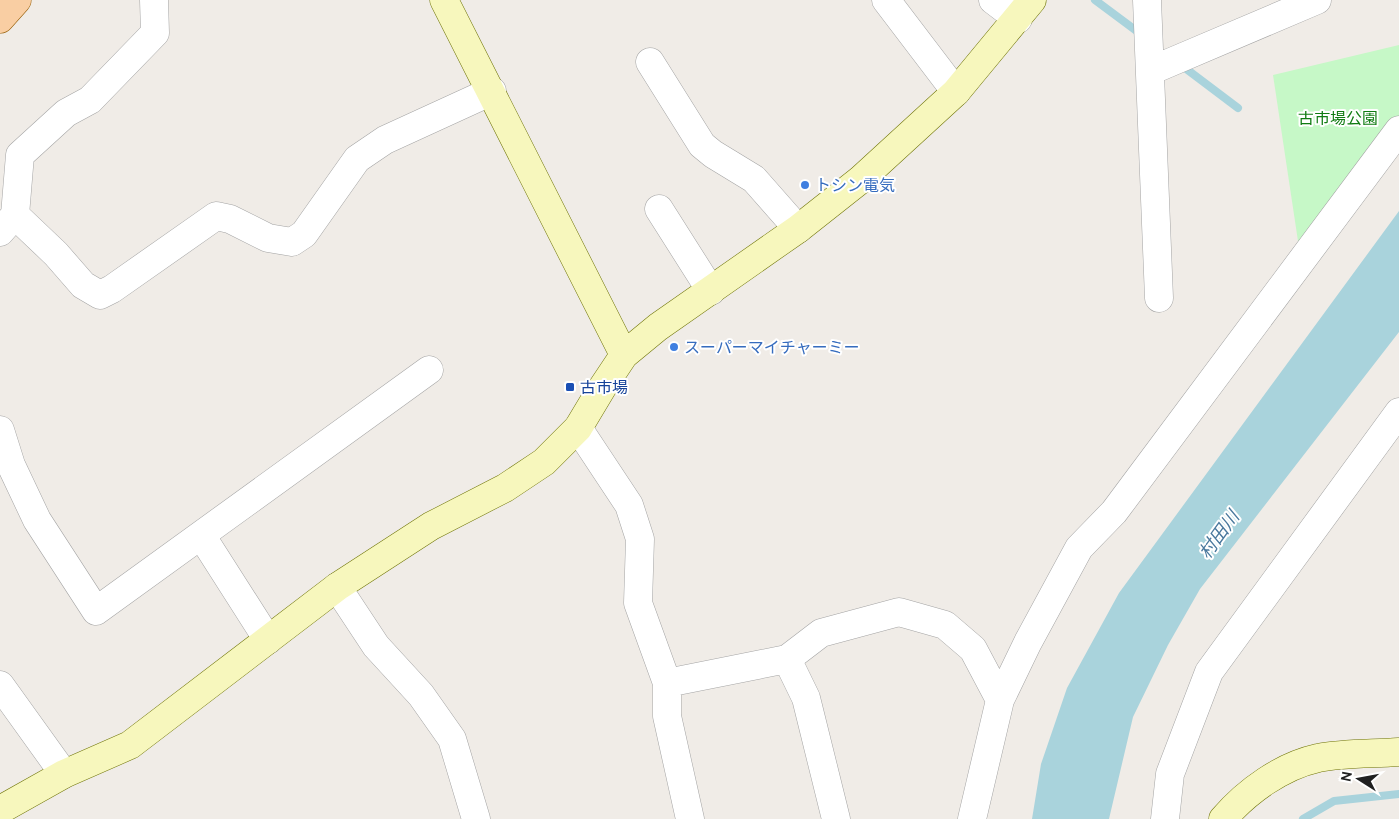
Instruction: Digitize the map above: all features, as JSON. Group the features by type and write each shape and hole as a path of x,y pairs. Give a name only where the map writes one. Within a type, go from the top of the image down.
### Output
{"main road":[{"path":"0,20 18,0"}],"street":[{"path":"154,0 155,33 90,100 66,113 20,155 8,223 56,254 83,285 100,295 112,289 216,216 230,219 268,238 292,242 304,234 357,160 385,140 492,91"},
{"path":"444,0 492,91 624,355"},
{"path":"886,0 956,92"},
{"path":"0,810 64,774 130,745 337,586 431,526 505,488 544,462 578,428 624,355 658,327 798,229 860,180 956,92 1025,10 993,0"},
{"path":"1147,0 1159,298"},
{"path":"1150,71 1317,0"},
{"path":"650,62 702,145 713,154 754,179 798,229"},
{"path":"972,819 1000,700 1028,642 1079,548 1114,512 1399,130"},
{"path":"659,209 711,291"},
{"path":"0,430 5,469 96,611 429,370"},
{"path":"1165,819 1170,774 1209,672 1399,412"},
{"path":"578,428 629,505 640,539 638,602 667,683 667,716 690,819"},
{"path":"201,535 268,640"},
{"path":"337,586 376,646 421,695 452,739 476,819"},
{"path":"667,683 787,659 820,633 900,612 946,625 973,649 1000,700"},
{"path":"787,659 806,698 836,819"},
{"path":"0,685 64,774"},
{"path":"1223,819 1232,808 1279,772 1319,758 1399,752"}],"green space":[{"name":"古市場公園","path":"1399,45 1399,131 1301,261 1273,75"}],"water":[{"name":"村田川","path":"1399,211 1399,332 1200,589 1168,645 1133,717 1109,819 1032,819 1041,764 1067,688 1119,593"}],"waterway":[{"path":"1095,0 1142,35"},
{"path":"1181,65 1238,108"},
{"path":"1303,819 1334,801 1399,794"}],"place":[{"name":"トシン電気","path":"805,185"},
{"name":"スーパーマイチャーミー","path":"674,347"},
{"name":"古市場","path":"570,387"}]}
